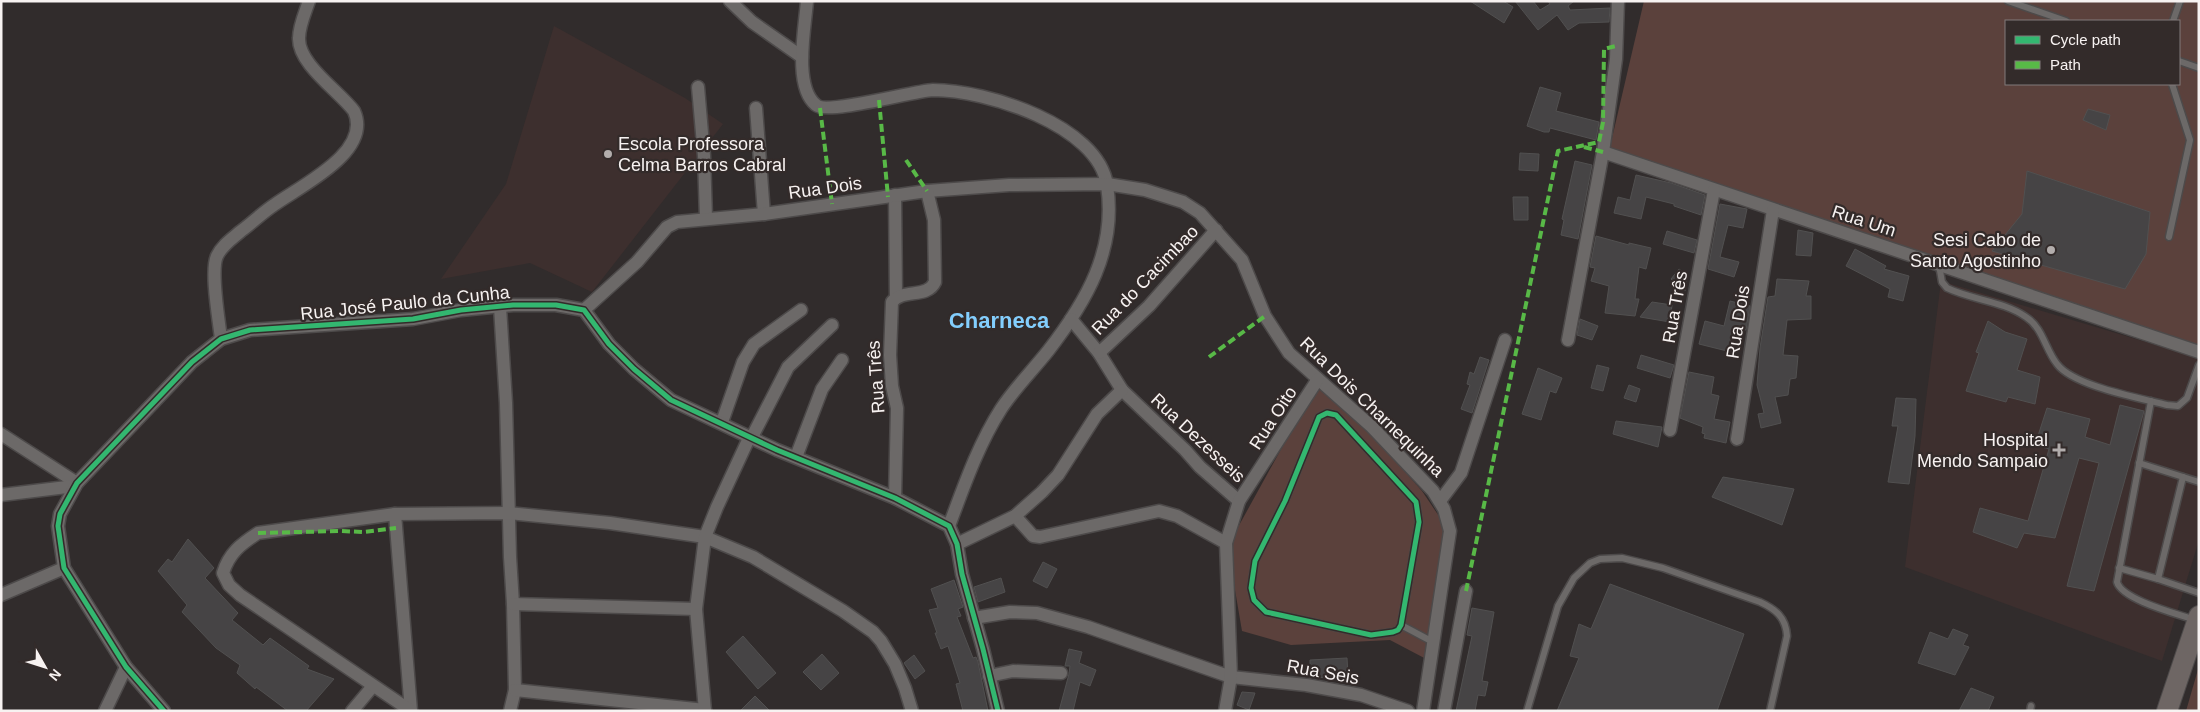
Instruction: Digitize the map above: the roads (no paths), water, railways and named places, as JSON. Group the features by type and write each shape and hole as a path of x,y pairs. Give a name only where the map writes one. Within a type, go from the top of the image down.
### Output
{"main road":[{"path":"2167,711 2198,618"}],"street":[{"path":"221,339 214,265 220,250 273,205 328,168 350,146 356,131 354,111 311,65 300,46 300,29 309,1"},
{"path":"730,1 752,22 802,57"},
{"path":"807,1 802,74 810,98 820,108 839,107 930,90 948,91 1020,108 1040,115 1084,144 1099,163 1107,184 1107,242 1090,288 1071,319 1002,408 986,434 972,464 949,526"},
{"path":"1568,340 1603,152 1616,59 1618,1"},
{"path":"698,87 704,156 706,218"},
{"path":"756,108 764,214"},
{"name":"Rua Um","path":"1603,152 2199,352"},
{"name":"Rua Dois","path":"584,310 637,262 671,224 706,218 764,214 927,191 1009,185 1107,184"},
{"name":"Rua Dois Charnequinha","path":"1107,184 1145,190 1183,202 1200,213 1246,267 1265,316 1289,353 1372,428 1440,501 1450,531 1423,711"},
{"name":"Rua Três","path":"1670,430 1714,190"},
{"path":"896,297 928,290 934,284 936,272 934,220 927,191"},
{"name":"Rua Três","path":"895,196 896,297 892,302 890,355 892,386 897,408 896,498"},
{"name":"Rua Dois","path":"1737,439 1774,210"},
{"name":"Rua do Cacimbao","path":"1099,353 1149,306 1216,230"},
{"name":"Rua José Paulo da Cunha","path":"64,568 58,538 58,526 60,514 76,484 192,362 221,339 250,330 413,319 461,310 556,305 584,310"},
{"path":"500,307 506,403 508,513 513,604 515,690 510,711"},
{"path":"584,310 609,344 655,388 671,400 796,457 896,498 949,526 957,544 962,574 998,711"},
{"path":"722,422 743,362 754,344 801,310"},
{"name":"Rua Dezesseis","path":"1071,319 1099,353 1122,390 1185,450 1200,467 1239,501 1226,543 1231,677 1225,711"},
{"path":"515,690 705,710 696,609 705,537 716,507 788,367 832,325"},
{"path":"1440,501 1465,462 1505,340"},
{"path":"796,457 822,389 842,360"},
{"name":"Rua Oito","path":"1239,501 1318,379"},
{"path":"957,544 1015,516 1058,475 1097,414 1122,390"},
{"path":"1,434 76,484"},
{"path":"1,495 76,484"},
{"path":"1015,516 1029,532 1038,537 1159,510 1178,516 1226,543"},
{"path":"411,711 240,595 229,585 223,573 231,554 258,533 394,514 508,513 610,523 705,537 753,557 843,611 873,632 882,641 895,664 912,711"},
{"path":"394,514 411,711"},
{"path":"1,595 64,568 126,667 164,711"},
{"path":"1444,711 1466,591"},
{"path":"513,604 696,609"},
{"name":"Rua Seis","path":"974,618 1010,612 1037,613 1088,627 1231,677 1324,688 1361,695 1408,711"},
{"path":"105,711 126,667"},
{"path":"989,676 1013,671 1061,673"},
{"path":"352,711 373,686"}],"lane":[{"path":"2008,1 2063,20"},
{"path":"2173,20 2180,1"},
{"path":"2180,61 2199,68"},
{"path":"2169,237 2190,140 2172,85"},
{"path":"1939,264 1942,282 1947,288 2006,308 2031,320 2037,326 2057,365 2068,375 2083,382 2151,401 2178,406 2187,398 2199,365"},
{"path":"2151,401 2117,582 2124,593 2198,618"},
{"path":"1327,412 1336,415 1416,502 1419,522 1401,625 1398,630 1393,632 1371,635 1266,612 1254,600 1252,588 1255,561 1284,501 1319,416 1327,412"},
{"path":"2139,463 2199,482"},
{"path":"2158,579 2183,477"},
{"path":"1527,711 1563,595 1574,578 1590,563 1600,559 1622,558 1663,568 1760,602 1773,608 1781,616 1787,626 1787,636 1770,711"},
{"path":"2119,568 2199,593"},
{"path":"1401,625 1433,642"}],"place":[{"name":"Escola Professora Celma Barros Cabral","path":"608,154"},
{"name":"Sesi Cabo de Santo Agostinho","path":"2051,250"},
{"name":"Hospital Mendo Sampaio","path":"2059,450"}],"district":[{"name":"Charneca","path":"999,320"}]}
